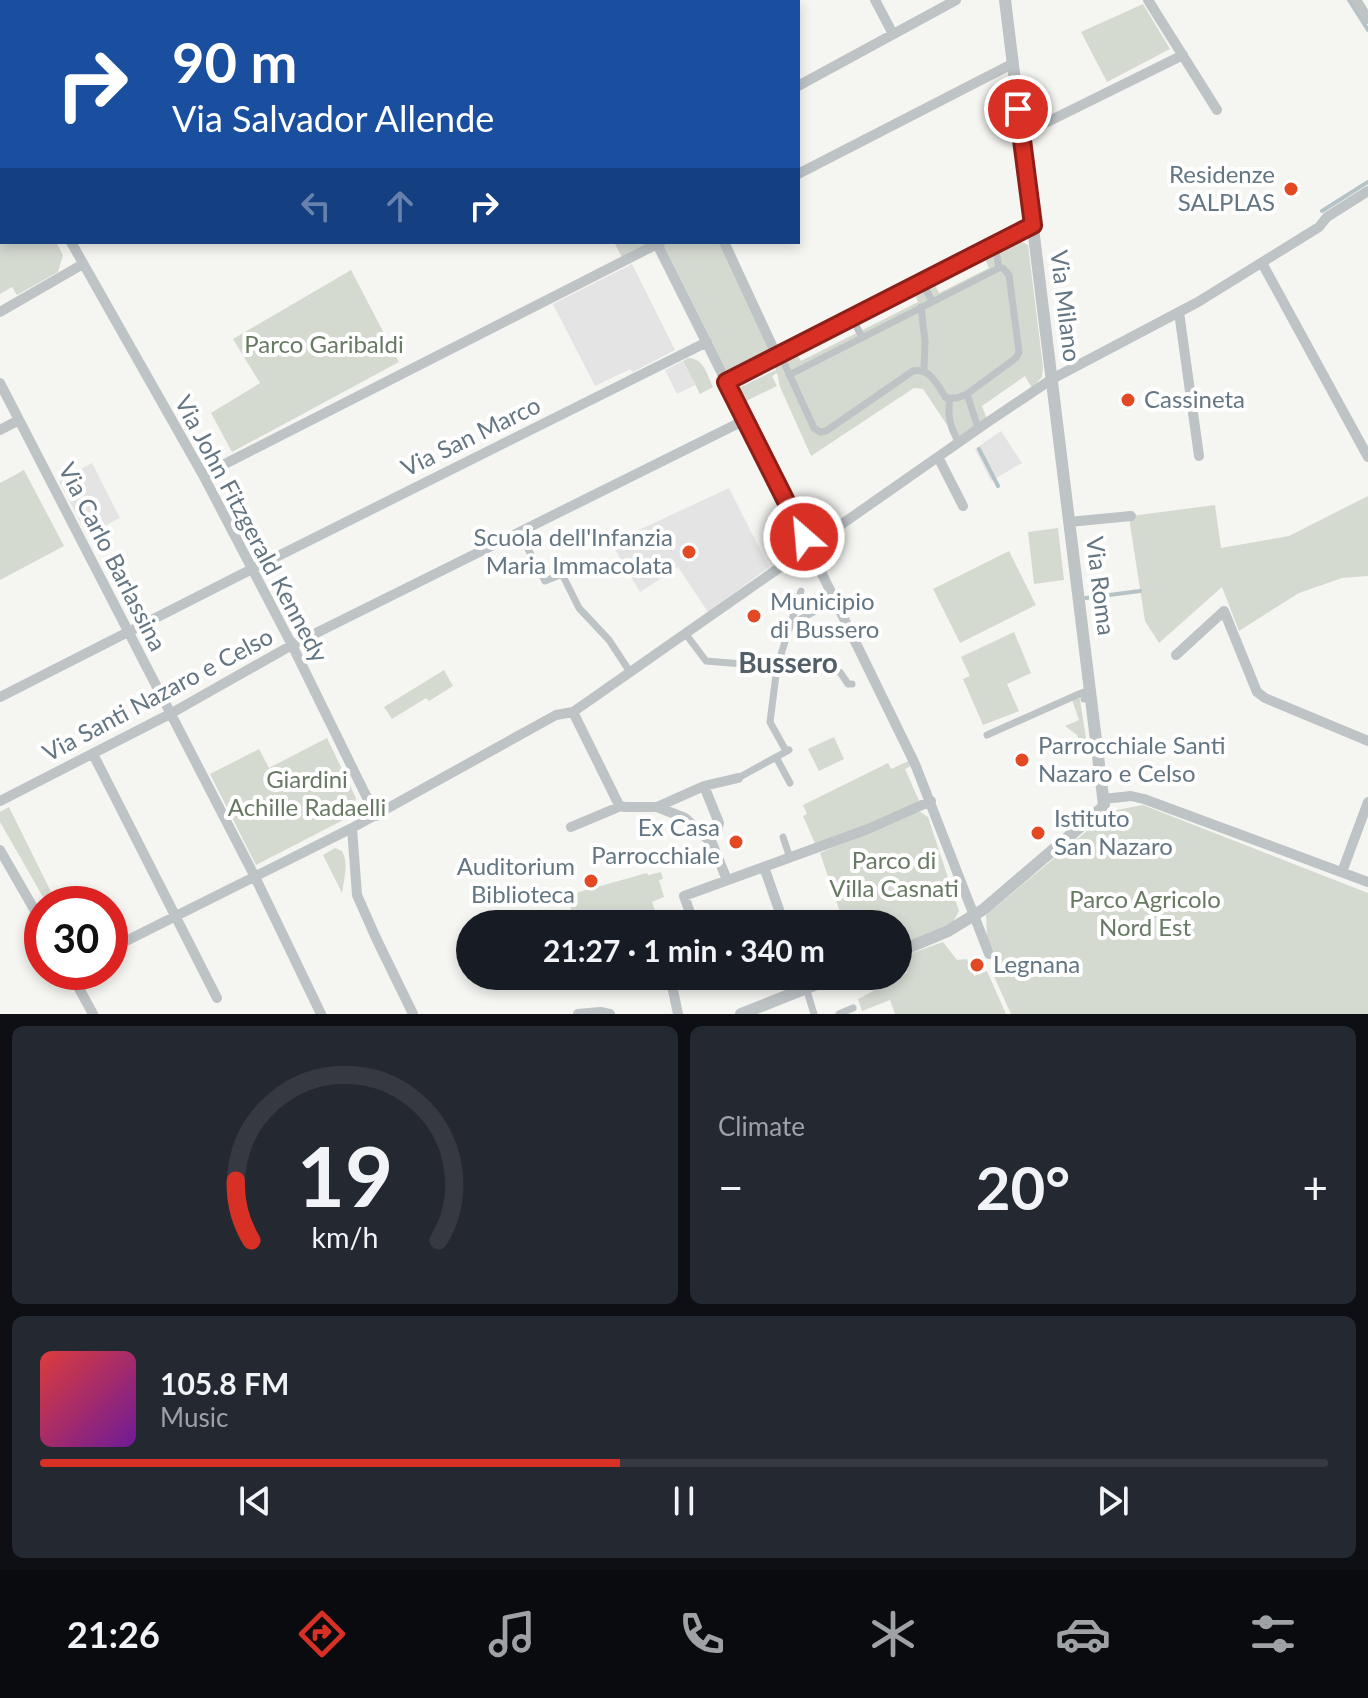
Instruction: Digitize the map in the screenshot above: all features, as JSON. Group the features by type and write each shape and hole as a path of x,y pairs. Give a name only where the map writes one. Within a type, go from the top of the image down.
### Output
{"street":[{"path":"875,0 893,34"},
{"path":"800,85 956,0"},
{"name":"Via Milano","path":"1005,0 1052,379"},
{"path":"1148,0 1217,110"},
{"path":"1356,0 1368,19"},
{"path":"1021,135 1183,55"},
{"path":"800,173 1012,64"},
{"path":"128,940 376,816 556,715 573,712 1052,379 1179,312 1262,263 1368,191"},
{"path":"726,382 1033,225"},
{"name":"Via John Fitzgerald Kennedy","path":"72,244 203,475 292,645 376,816"},
{"path":"203,475 656,244"},
{"path":"658,244 914,761 989,954"},
{"path":"725,244 814,428 818,432 823,432 913,371 920,369 927,372 946,398 950,398 967,394 1016,358 1019,352 1009,275 999,268 789,375"},
{"path":"995,245 999,268"},
{"path":"1262,263 1368,457"},
{"path":"0,312 83,264"},
{"path":"922,282 932,301"},
{"path":"921,307 924,370"},
{"path":"1179,312 1199,456"},
{"path":"852,318 862,337"},
{"name":"Via San Marco","path":"0,697 707,342"},
{"name":"Via Roma","path":"1052,379 1103,799"},
{"name":"Via Carlo Barlassina","path":"0,383 255,877 321,1014"},
{"path":"967,394 978,428"},
{"path":"950,398 950,429 959,443"},
{"path":"0,430 19,420"},
{"name":"Via Santi Nazaro e Celso","path":"0,801 170,714 292,645 745,420"},
{"path":"938,457 963,506"},
{"path":"1069,522 1131,516"},
{"path":"519,532 545,581 562,574 579,608 609,640 630,672"},
{"path":"663,809 704,786 738,778 788,750 770,722 777,667 801,591"},
{"path":"790,625 835,600"},
{"path":"1176,655 1224,611 1257,692 1368,741"},
{"path":"685,633 706,661 840,672 848,684 852,684"},
{"path":"987,735 1084,692 1084,699 1092,698"},
{"path":"573,712 621,806"},
{"path":"93,754 217,998"},
{"path":"776,757 790,783"},
{"path":"704,786 720,825 708,839"},
{"path":"912,946 974,916 1100,810 1104,805 1103,799 1131,796 1144,799 1368,882"},
{"path":"689,910 684,896 868,829 931,801"},
{"path":"1342,872 1368,802"},
{"path":"571,827 621,806 663,809 685,818 708,839 715,848 727,880"},
{"path":"352,828 357,895 412,1013"},
{"path":"783,837 790,858"},
{"path":"0,850 24,892"},
{"path":"764,867 779,910"},
{"path":"80,990 93,1014"},
{"path":"673,990 678,1014"},
{"path":"741,1014 788,990"},
{"path":"806,990 814,1014"},
{"path":"839,1014 853,1008"},
{"path":"579,1014 610,1014"}],"shaded area":[{"path":"632,264 675,350 633,372 630,369 595,386 553,304"},
{"path":"683,361 695,385 677,394 665,370"},
{"path":"1001,431 1022,463 991,481 975,449"},
{"path":"92,463 120,518 87,535 59,481"},
{"name":"Scuola dell'Infanzia Maria Immacolata","path":"729,488 769,567 708,612 678,567 640,592 611,543"}],"green space":[{"path":"1143,4 1170,49 1107,82 1081,32"},
{"path":"1018,240 1028,245 1042,377 1032,388 1025,376 982,406 987,419 957,440 923,389 914,388 811,456 780,387 777,373 772,376 777,386 744,402 737,389 776,370 772,359 793,348 801,361 918,302 912,287 931,277 939,293 989,268 982,252"},
{"path":"0,244 57,244 63,255 58,272 17,295 12,287 0,294"},
{"path":"615,244 656,244 623,259"},
{"path":"656,244 724,244 776,355 727,380"},
{"name":"Parco Garibaldi","path":"351,270 399,362 232,452 211,413 260,383 233,339"},
{"path":"688,358 701,364 713,387 700,394 683,361"},
{"path":"24,470 64,546 0,580 0,483"},
{"path":"1368,496 1368,576 1342,578 1299,593 1239,631 1222,587 1159,643 1145,621 1131,516 1215,505 1221,548 1289,536"},
{"path":"1058,528 1064,580 1034,584 1028,532"},
{"path":"1009,551 1036,605 960,643 933,589"},
{"path":"1014,632 1031,673 1007,684 1019,711 983,725 963,679 970,676 961,657"},
{"path":"444,670 453,686 392,719 384,707"},
{"path":"1079,694 1088,751 1084,753 1077,735 1065,726 1079,720 1071,697"},
{"path":"834,737 844,759 819,771 808,749"},
{"name":"Giardini Achille Radaelli","path":"327,738 356,798 351,816 256,865 210,774 259,749 269,768"},
{"path":"913,759 915,764 905,769 921,805 816,846 803,816 807,814 803,805 888,763 891,769"},
{"name":"Parco Agricolo Nord Est","path":"1143,805 1368,893 1368,1014 1011,1014 991,970 1000,966 987,937 986,915 1111,811"},
{"path":"9,807 48,886 37,886 0,822 0,812"},
{"name":"Parco di Villa Casnati","path":"917,810 928,817 959,911 953,922 912,941 912,910 839,910 820,853"},
{"path":"335,848 342,851 345,861 342,893 323,855"},
{"path":"661,872 663,879 659,880 664,897 652,902 655,910 571,910 568,895"},
{"path":"943,942 957,960 967,959 974,976 987,971 1006,1014 895,1014 890,1000 862,1011 858,999 875,990 912,990 912,953"}],"waterway":[{"path":"1349,0 1368,30"},
{"path":"1322,211 1368,182"},
{"path":"979,449 998,486"},
{"path":"1086,598 1140,591"}],"place":[{"name":"Residenze SALPLAS","path":"1291,189"},
{"name":"Cassineta","path":"1128,400"},
{"name":"Scuola dell'Infanzia Maria Immacolata","path":"689,552"},
{"name":"Municipio di Bussero","path":"754,616"},
{"name":"Parrocchiale Santi Nazaro e Celso","path":"1022,760"},
{"name":"Istituto San Nazaro","path":"1038,833"},
{"name":"Ex Casa Parrocchiale","path":"736,842"},
{"name":"Auditorium Biblioteca","path":"591,881"},
{"name":"Legnana","path":"977,965"}],"district":[{"name":"Bussero","path":"788,663"}],"route":[{"path":"804,537 726,382 1033,225 1018,109"}]}
